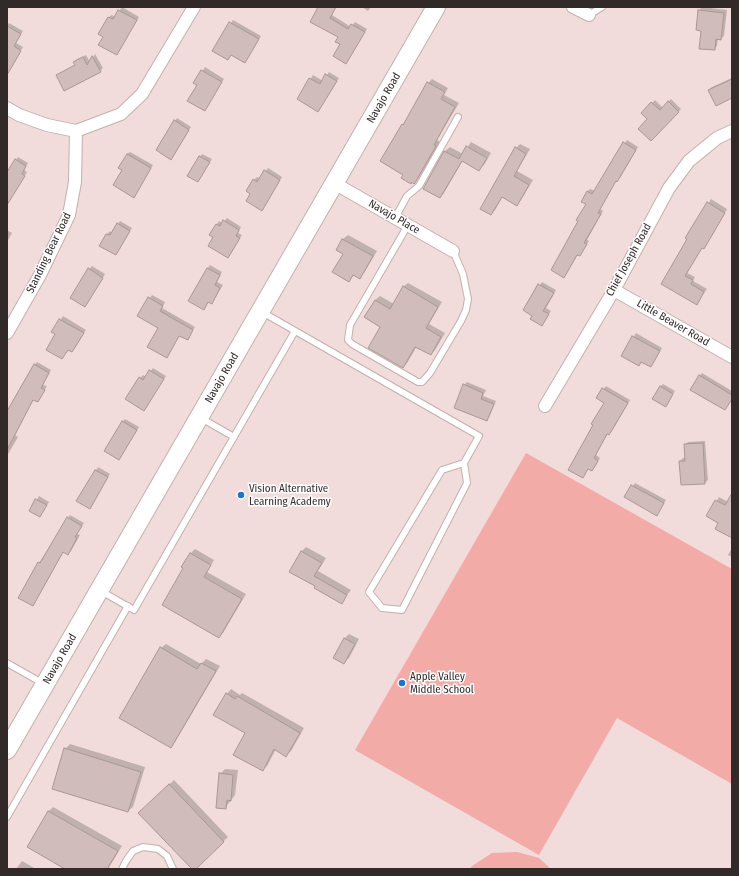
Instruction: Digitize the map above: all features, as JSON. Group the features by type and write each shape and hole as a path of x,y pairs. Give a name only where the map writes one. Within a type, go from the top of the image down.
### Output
{"main road":[{"name":"Navajo Road","path":"7,750 436,7"}],"street":[{"path":"7,108 19,115 47,125 76,131 121,114 142,94 194,7"},
{"path":"574,7 589,15"},
{"name":"Standing Bear Road","path":"7,333 40,275 69,215 75,182 76,131"},
{"name":"Chief Joseph Road","path":"544,406 614,290 669,188 689,161 717,138 732,131"},
{"name":"Navajo Place","path":"334,183 453,251"},
{"name":"Little Beaver Road","path":"614,290 732,357"}],"lane":[{"path":"589,15 602,7"},
{"path":"395,218 407,196 419,186 458,116"},
{"path":"408,225 350,325 348,340 352,344 418,382 422,382 430,373 466,310 468,299 463,274 453,251"},
{"path":"260,312 479,436 464,463 467,483 402,610 382,608 369,592 442,470 464,463"},
{"path":"99,590 134,610 295,331"},
{"path":"199,417 234,437"},
{"path":"7,817 128,606"},
{"path":"7,663 45,684"},
{"path":"122,869 126,860 134,851 143,847 158,850 167,856 173,869"}],"shaded area":[{"path":"526,453 732,569 732,784 617,718 539,855 355,750"},
{"path":"517,852 539,858 551,869 470,869 472,866 492,853"}],"building":[{"path":"318,7 336,7 330,18 348,29 351,24 365,32 346,64 333,56 340,44 335,42 338,37 310,22"},
{"path":"118,10 137,20 117,55 98,45 103,37 98,34 108,17 113,19"},
{"path":"698,10 724,13 721,40 716,39 715,50 699,49 701,31 696,30"},
{"path":"229,22 259,39 245,63 231,55 228,60 212,51"},
{"path":"7,26 21,34 14,46 21,51 7,75"},
{"path":"92,56 101,72 64,91 56,75 75,65 73,62 83,57 87,65"},
{"path":"201,70 222,82 205,111 187,101 197,85 193,83"},
{"path":"325,74 337,81 318,112 297,99 309,78 320,84"},
{"path":"732,79 732,98 716,106 708,90"},
{"path":"427,82 445,92 441,99 455,107 434,145 436,146 415,183 414,184 412,182 411,184 401,178 403,175 380,161 402,124 403,125"},
{"path":"668,101 679,112 651,141 638,129 647,119 641,113 651,102 660,110"},
{"path":"174,120 189,130 171,160 156,150"},
{"path":"623,142 636,150 598,213 601,214 584,243 587,244 580,256 577,255 564,278 551,270 578,221 576,220 586,204 581,202 587,191 592,194"},
{"path":"466,146 487,158 479,171 462,161 440,198 423,189 444,151 459,159"},
{"path":"515,147 526,154 514,176 529,185 517,206 502,197 491,215 480,209"},
{"path":"127,154 151,168 134,198 113,185 122,170 118,168"},
{"path":"199,156 210,162 198,182 187,176"},
{"path":"15,159 26,166 22,174 25,176 7,205 7,172"},
{"path":"264,170 280,180 262,211 246,201 250,194 246,191 253,179 257,182"},
{"path":"707,202 725,213 704,249 702,248 685,276 693,280 691,284 704,292 697,305 661,284 687,239 685,238"},
{"path":"223,220 239,230 236,236 240,238 228,258 208,246 213,237 209,235 216,224 220,226"},
{"path":"117,223 130,231 116,255 99,246 106,234 110,235"},
{"path":"342,239 373,256 360,279 353,275 349,282 332,272 343,254 336,250"},
{"path":"88,268 103,278 85,307 70,298"},
{"path":"207,268 220,275 215,285 220,288 212,304 208,302 204,310 188,301"},
{"path":"538,284 554,293 543,311 549,314 542,326 530,319 532,316 523,310"},
{"path":"403,286 438,307 426,328 441,337 431,355 415,347 403,368 368,348 380,327 364,317 375,300 390,309"},
{"path":"148,297 163,306 160,311 193,330 188,340 179,336 167,358 147,347 158,328 137,316"},
{"path":"59,319 84,333 72,352 68,350 62,359 46,350 55,334 51,332"},
{"path":"632,336 660,351 651,367 641,362 639,366 621,356"},
{"path":"34,364 49,373 41,388 45,390 38,402 33,400 7,450 7,411"},
{"path":"149,370 164,379 144,411 125,399 139,377 143,380"},
{"path":"699,375 732,395 732,399 725,410 690,390"},
{"path":"463,384 483,393 481,399 494,404 487,421 454,408"},
{"path":"660,386 673,394 666,407 652,399"},
{"path":"602,388 628,403 609,435 607,434 594,458 598,461 592,471 588,469 583,478 568,470 593,425 591,424 604,403 596,398"},
{"path":"122,421 137,430 119,460 104,451"},
{"path":"703,443 705,484 681,485 679,461 685,461 684,444"},
{"path":"95,470 108,477 90,509 76,501"},
{"path":"631,485 664,503 657,516 624,497"},
{"path":"732,493 732,538 715,529 718,523 706,516 715,500 725,505"},
{"path":"35,499 47,505 40,517 29,511"},
{"path":"67,517 82,526 75,537 77,538 68,555 63,552 33,606 18,598 38,562 40,563"},
{"path":"301,551 322,563 314,576 347,595 342,604 314,588 315,586 289,572"},
{"path":"190,553 211,565 204,577 242,599 219,638 162,605 183,568 181,567"},
{"path":"344,638 355,644 344,664 333,658"},
{"path":"160,647 197,669 201,663 216,671 171,748 119,718"},
{"path":"226,693 235,699 237,696 300,733 286,757 274,749 263,771 233,755 245,733 213,715"},
{"path":"64,748 141,772 128,812 52,789"},
{"path":"219,773 233,775 231,801 227,800 226,809 216,808"},
{"path":"169,784 224,842 196,869 192,869 138,813"},
{"path":"48,811 118,851 107,869 65,869 27,847"}],"place":[{"name":"Vision Alternative Learning Academy","path":"241,495"},
{"name":"Apple Valley Middle School","path":"402,683"}]}
